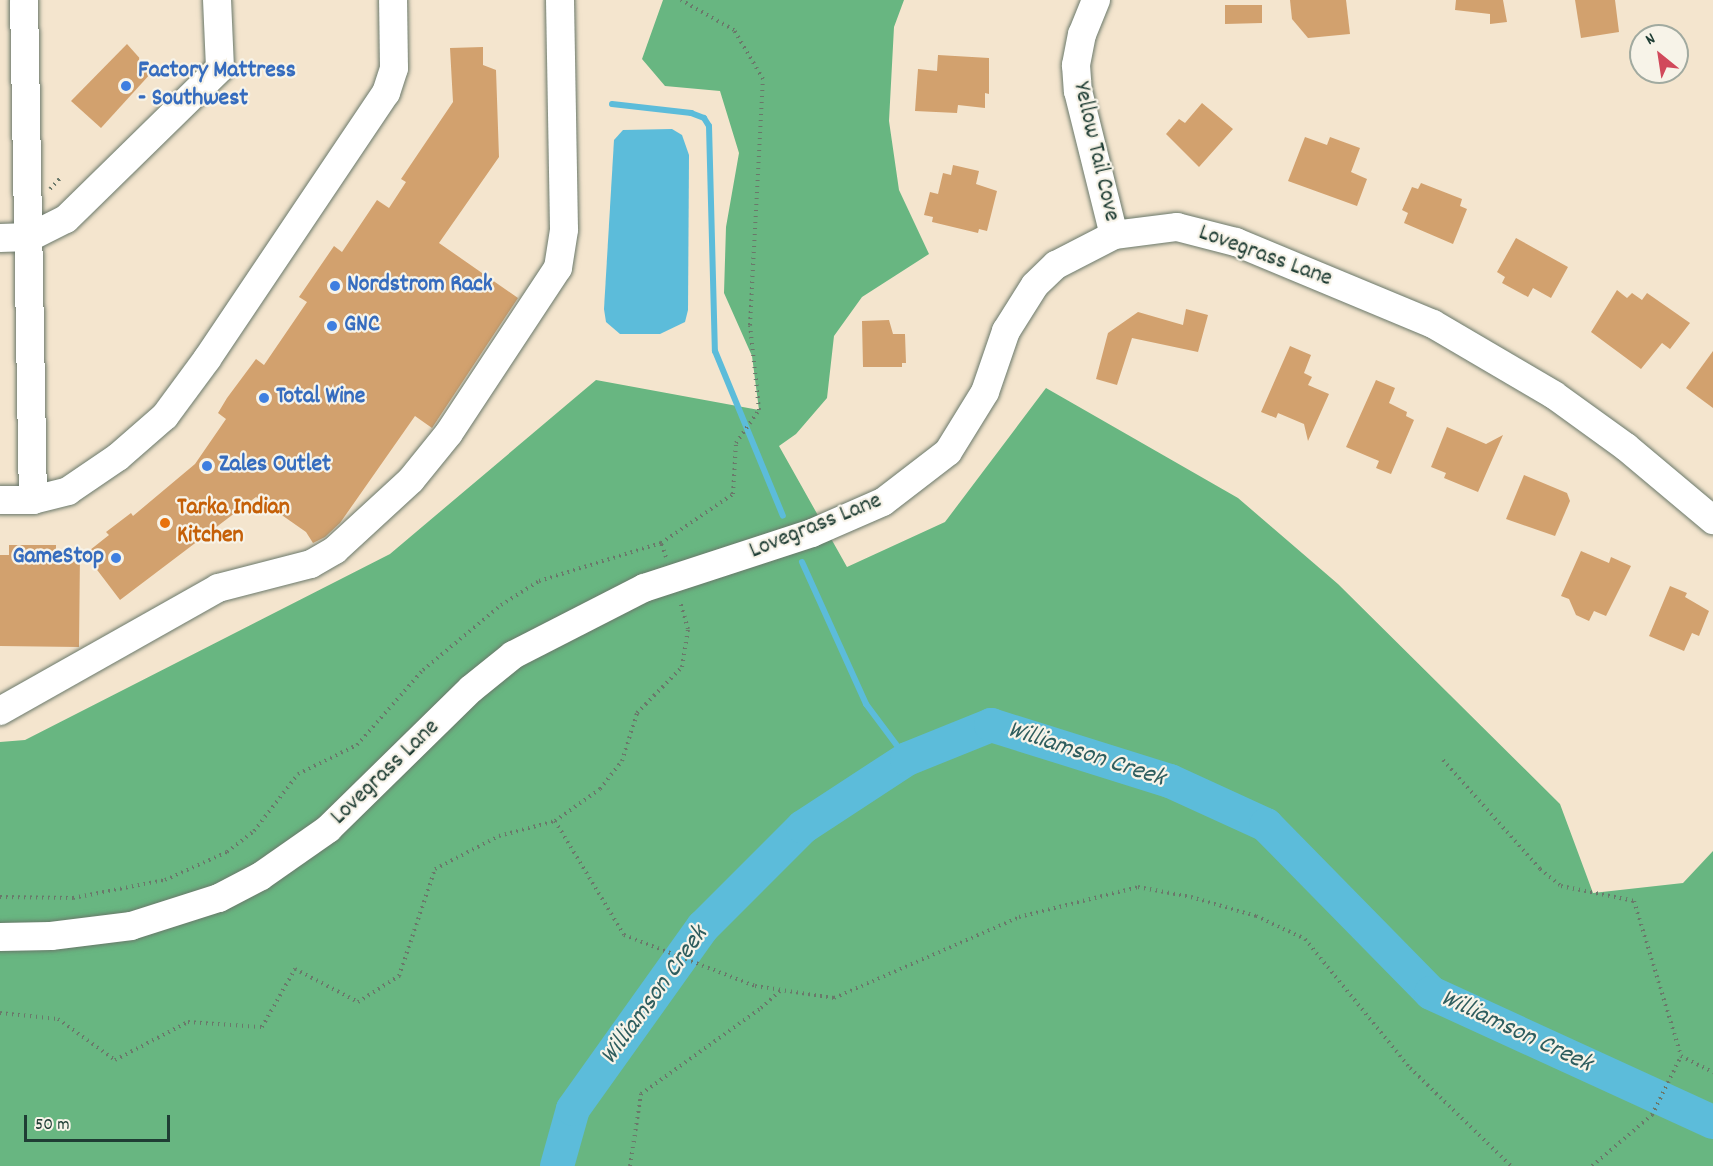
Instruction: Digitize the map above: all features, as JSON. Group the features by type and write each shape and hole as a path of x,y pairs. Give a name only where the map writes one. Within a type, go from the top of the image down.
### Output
{"street":[{"path":"24,0 33,500"},
{"path":"0,238 30,237 66,219 220,68 217,0"},
{"path":"0,500 33,500 68,491 118,457 165,416 207,359 386,93 394,68 393,0"},
{"path":"0,711 218,588 311,564 335,550 411,480 449,433 558,268 564,229 560,0"},
{"name":"Yellow Tail Cove","path":"1096,0 1082,34 1076,65 1077,91 1114,235"},
{"name":"Lovegrass Lane","path":"0,937 51,936 131,926 210,902 250,882 328,829 471,689 513,655 644,588 675,581 852,516 883,502 948,452 985,392 1006,331 1035,285 1056,266 1114,235 1177,227 1236,242 1433,324 1554,395 1626,447 1713,520"}],"path":[{"path":"0,897 73,898 165,880 228,852 254,831 298,774 357,745 423,670 501,605 539,581 661,543 733,494 736,442 759,410 750,325 763,79 734,30 681,0"},
{"path":"0,1013 58,1019 115,1060 188,1022 261,1027 295,969 358,1002 399,976 435,869 499,836 555,821 600,789 622,761 637,713 682,667 688,629 675,581 661,543"},
{"path":"1443,760 1540,869 1561,886 1634,901 1681,1056 1652,1115 1592,1166"},
{"path":"555,821 624,935 755,986 834,998 1019,917 1138,887 1191,897 1256,916 1305,939 1410,1068 1511,1166"},
{"path":"630,1166 641,1094 761,1008 782,989"},
{"path":"1681,1056 1713,1072"}],"green space":[{"path":"663,0 904,0 894,27 889,121 899,190 929,254 862,297 834,336 827,398 796,434 779,446 847,567 945,522 1046,388 1238,498 1338,584 1560,804 1593,893 1683,883 1713,851 1713,1166 0,1166 0,742 25,740 390,554 596,380 759,410 752,356 724,293 726,227 739,153 720,91 665,86 642,59"}],"water":[{"path":"672,129 682,135 689,155 688,310 685,322 660,334 620,334 606,322 604,309 614,140 623,130"}],"building":[{"path":"1290,0 1346,0 1350,34 1308,38 1292,19"},
{"path":"1456,0 1503,0 1507,22 1490,24 1490,14 1455,10"},
{"path":"1575,0 1615,0 1619,32 1581,38"},
{"path":"1225,5 1262,5 1262,23 1225,24"},
{"path":"127,44 152,72 101,128 71,101"},
{"path":"483,47 483,65 496,70 499,157 439,243 518,298 432,428 415,416 340,523 325,537 313,543 306,532 256,497 120,600 85,554 109,535 106,532 131,513 133,516 195,464 226,419 218,413 227,398 256,359 264,365 307,302 299,297 334,246 342,252 377,200 389,208 406,182 401,179 453,102 450,48"},
{"path":"938,55 989,58 989,94 985,93 985,108 958,105 957,113 915,111 918,69 937,71"},
{"path":"1202,103 1233,129 1199,167 1166,134 1179,119 1185,123"},
{"path":"1305,137 1327,145 1330,137 1360,148 1351,172 1367,179 1357,206 1288,181"},
{"path":"953,165 979,171 976,184 997,191 987,231 979,229 978,233 932,222 933,217 924,215 930,192 938,194 943,173 951,175"},
{"path":"1421,183 1462,199 1460,206 1467,209 1453,244 1404,223 1408,213 1402,210 1412,187 1418,189"},
{"path":"1516,238 1568,267 1551,298 1533,288 1528,297 1502,283 1505,277 1497,272"},
{"path":"1617,290 1627,298 1632,293 1642,300 1647,293 1690,323 1670,349 1662,343 1641,369 1591,332"},
{"path":"1186,309 1208,315 1198,352 1132,338 1117,385 1096,379 1108,333 1138,312 1183,325"},
{"path":"889,320 893,334 905,334 906,363 902,363 902,367 863,367 862,321"},
{"path":"1290,346 1311,355 1304,373 1312,377 1308,385 1329,394 1308,441 1304,424 1278,413 1276,418 1261,412"},
{"path":"1713,351 1713,408 1686,388"},
{"path":"1376,380 1395,388 1389,403 1407,412 1406,416 1414,420 1391,474 1376,468 1379,461 1346,447"},
{"path":"1447,427 1486,444 1503,435 1478,492 1444,478 1446,473 1431,467"},
{"path":"1524,475 1567,493 1570,501 1555,536 1506,519"},
{"path":"9,545 56,545 56,553 80,553 79,647 0,646 0,555 9,555"},
{"path":"1581,551 1609,563 1611,557 1631,566 1606,616 1594,611 1589,621 1576,615 1569,599 1561,596"},
{"path":"1670,586 1687,593 1685,597 1709,611 1699,636 1692,633 1684,651 1649,636"}],"waterway":[{"path":"612,104 691,113 704,118 709,126 715,351 783,516"},
{"path":"802,562 866,704 907,759"},
{"name":"Williamson Creek","path":"557,1166 573,1109 703,927 803,827 907,759 991,725 1170,781 1266,825 1431,993 1713,1122"}],"place":[{"name":"Factory Mattress - Southwest","path":"126,86"},
{"name":"Nordstrom Rack","path":"335,286"},
{"name":"GNC","path":"332,326"},
{"name":"Total Wine","path":"264,398"},
{"name":"Zales Outlet","path":"207,466"},
{"name":"Tarka Indian Kitchen","path":"165,523"},
{"name":"GameStop","path":"116,558"}]}
